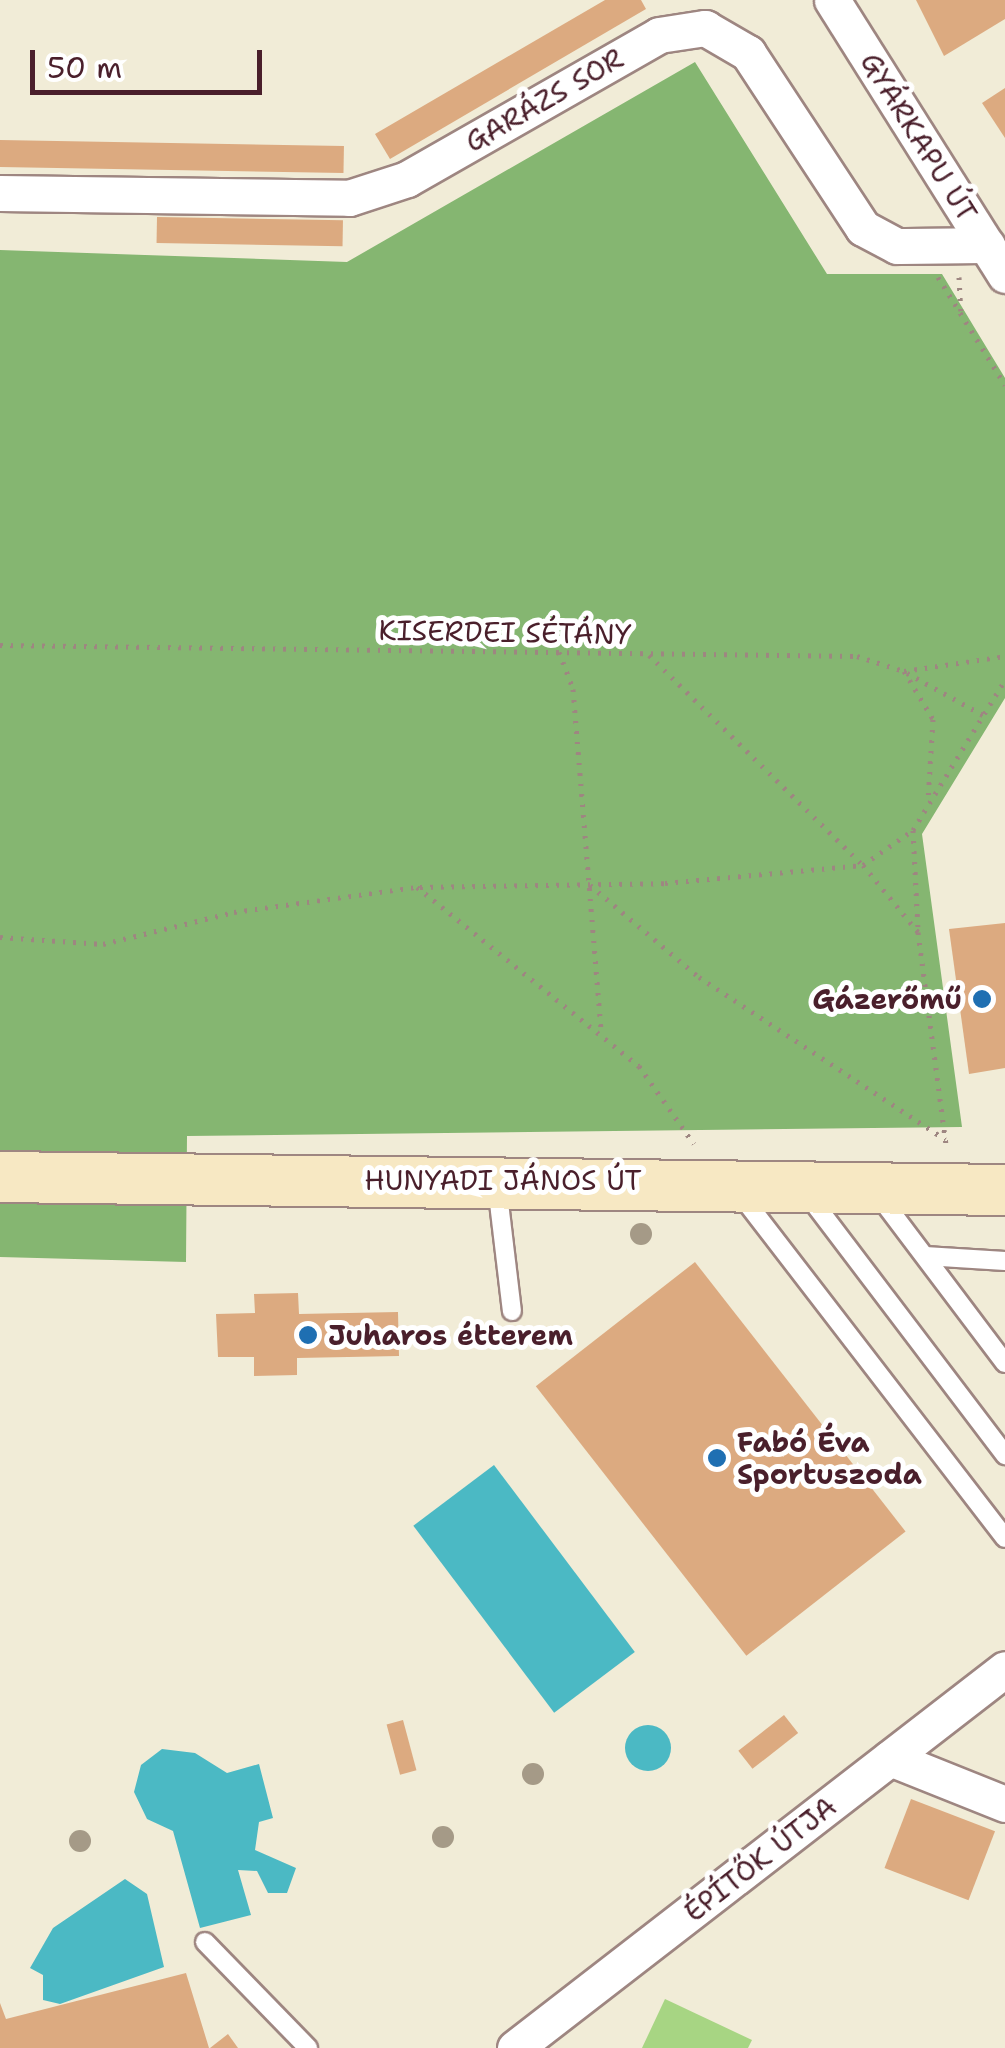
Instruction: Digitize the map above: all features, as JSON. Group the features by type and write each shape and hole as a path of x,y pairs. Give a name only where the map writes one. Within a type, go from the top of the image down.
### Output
{"street":[{"name":"GYÁRKAPU ÚT","path":"832,0 961,258 1005,275"},
{"name":"GARÁZS SOR","path":"0,193 349,198 407,178 658,34 705,28 748,53 863,228 897,246 961,258"},
{"name":"HUNYADI JÁNOS ÚT","path":"0,1178 730,1181 1005,1190"},
{"name":"ÉPÍTŐK ÚTJA","path":"515,2048 1005,1669"},
{"path":"890,1758 1005,1804"}],"lane":[{"path":"496,1180 512,1311"},
{"path":"730,1181 1005,1538"},
{"path":"797,1182 1005,1454"},
{"path":"870,1184 1005,1363"},
{"path":"925,1256 1005,1261"},
{"path":"205,1942 308,2048"}],"path":[{"path":"961,258 961,314"},
{"path":"961,258 961,314 1005,385"},
{"name":"KISERDEI SÉTÁNY","path":"0,645 857,656 904,672 1005,656"},
{"path":"559,652 573,688 601,1032"},
{"path":"649,655 863,865 918,932"},
{"path":"904,672 985,716"},
{"path":"904,672 936,739 926,808"},
{"path":"0,937 103,944 234,912 417,887 588,883 863,865 913,830 1005,680"},
{"path":"588,883 699,977 945,1142 918,932 913,830"},
{"path":"417,887 639,1066 694,1144"}],"green space":[{"path":"695,62 827,274 942,274 1005,378 1005,698 922,834 962,1127 187,1136 186,1262 0,1257 0,250 347,262"},
{"path":"665,1999 752,2040 748,2048 642,2048"}],"water":[{"path":"494,1465 635,1652 554,1713 413,1526"},
{"path":"648,1725 664,1732 671,1748 664,1764 648,1771 632,1764 625,1748 632,1732"},
{"path":"162,1749 195,1753 227,1773 259,1764 273,1818 259,1822 255,1850 296,1868 287,1893 268,1893 257,1871 238,1870 251,1915 200,1928 173,1831 147,1819 134,1792 141,1765"},
{"path":"125,1879 147,1894 164,1967 60,2004 43,2000 43,1975 30,1968 53,1928"}],"building":[{"path":"605,0 641,0 646,9 390,159 375,134"},
{"path":"916,0 1005,0 1005,19 944,56"},
{"path":"1005,88 1005,138 982,103"},
{"path":"0,140 344,146 343,173 0,167"},
{"path":"157,217 343,220 343,246 157,243"},
{"name":"Gázerőmű","path":"1005,923 1005,1068 969,1074 949,929"},
{"name":"Fabó Éva Sportuszoda","path":"695,1262 906,1531 746,1656 536,1386"},
{"name":"Juharos étterem","path":"298,1293 299,1314 398,1312 399,1356 297,1358 297,1375 254,1376 254,1357 218,1357 216,1314 255,1313 254,1294"},
{"path":"784,1715 798,1733 752,1769 738,1751"},
{"path":"403,1720 416,1770 400,1775 387,1724"},
{"path":"911,1799 995,1831 969,1900 884,1868"},
{"path":"186,1973 209,2048 0,2048 0,2003 6,2019"},
{"path":"228,2034 238,2048 210,2048"}],"place":[{"name":"Gázerőmű","path":"982,999"},
{"name":"Juharos étterem","path":"308,1335"},
{"name":"Fabó Éva Sportuszoda","path":"717,1458"}]}
